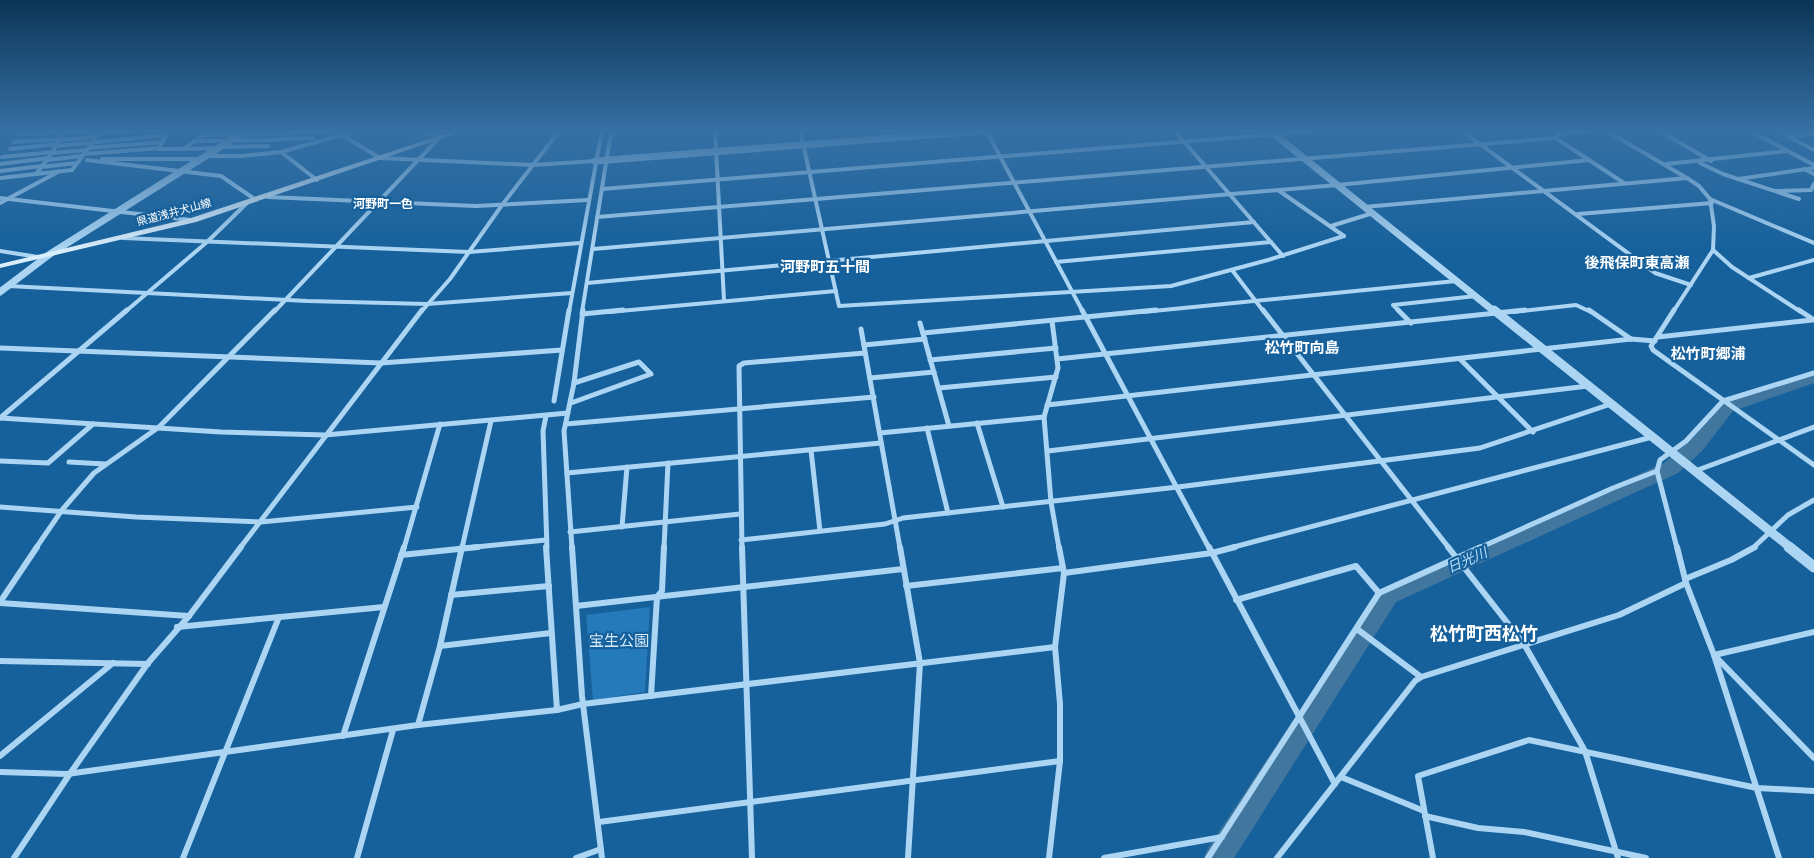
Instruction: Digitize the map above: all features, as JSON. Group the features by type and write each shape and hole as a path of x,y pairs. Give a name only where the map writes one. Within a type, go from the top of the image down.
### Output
{"main road":[{"name":"県道浅井犬山線","path":"0,266 194,220 346,170"}],"street":[{"path":"36,174 39,170"},
{"path":"0,178 71,170"},
{"path":"168,170 221,176 256,200"},
{"path":"0,292 50,254 186,170"},
{"path":"304,170 317,180"},
{"path":"189,616 0,602 62,510 84,482 106,464 159,427 229,359 409,170"},
{"path":"14,858 66,774 148,664 177,627 189,616 325,435 469,252 529,170"},
{"path":"554,401 593,170"},
{"path":"602,858 584,704 570,532 566,424 571,403 582,314 605,170"},
{"path":"717,170 724,300"},
{"path":"809,170 840,306 1171,286 1283,256 1344,236 1278,190"},
{"path":"602,189 845,170"},
{"path":"1007,170 1105,355 1178,487 1301,724 1335,784"},
{"path":"597,217 1169,170"},
{"path":"1208,170 1283,256"},
{"path":"1319,170 1814,567"},
{"path":"592,248 1278,190 1472,170"},
{"path":"1516,170 1655,273 1691,285"},
{"path":"1604,170 1624,183"},
{"path":"1674,170 1699,186 1711,201 1714,226 1712,250 1651,346 1653,350 1727,404 1814,464"},
{"path":"1717,170 1737,179 1799,199"},
{"path":"1737,179 1797,170"},
{"path":"0,203 59,171"},
{"path":"1364,207 1687,178"},
{"path":"1773,191 1811,190 1814,184"},
{"path":"268,196 502,205 588,200"},
{"path":"0,198 194,220"},
{"path":"1577,214 1711,201 1814,243"},
{"path":"0,418 207,242 247,203"},
{"path":"1331,226 1373,214"},
{"path":"587,283 1254,222"},
{"path":"122,238 469,252 580,243"},
{"path":"1056,262 1271,242"},
{"path":"1712,250 1749,278 1813,320"},
{"path":"0,251 38,257"},
{"path":"1749,278 1814,260"},
{"path":"1232,270 1524,644 1584,751 1617,855"},
{"path":"923,333 1456,281"},
{"path":"8,286 285,300 428,304 572,293"},
{"path":"582,314 836,291"},
{"path":"1411,323 1393,305 1476,296"},
{"path":"1057,359 1497,313 1582,306 1632,339"},
{"path":"1047,405 1632,339 1656,339 1813,320"},
{"path":"1049,858 1060,761 1060,704 1054,647 1064,570 1052,502 1044,417 1056,377 1057,359 1052,321"},
{"path":"920,323 949,426"},
{"path":"861,328 920,663 908,858"},
{"path":"864,345 925,339"},
{"path":"0,348 229,359 381,363 562,350"},
{"path":"930,360 1056,348"},
{"path":"752,858 740,514 739,366 744,363 866,353"},
{"path":"1460,359 1532,432"},
{"path":"571,403 651,374 639,362 574,383"},
{"path":"870,378 934,372"},
{"path":"1779,858 1714,655 1685,581 1658,473 1660,460 1677,457 1727,404 1814,373"},
{"path":"938,388 1056,377"},
{"path":"1048,451 1589,386"},
{"path":"566,424 874,397"},
{"path":"741,540 886,524 903,518 1178,487 1480,448 1611,404"},
{"path":"0,418 221,432 325,435 568,413"},
{"path":"546,416 543,431 546,540 557,710"},
{"path":"880,432 1044,417"},
{"path":"418,725 440,646 491,421"},
{"path":"977,423 1003,507"},
{"path":"0,461 48,463 93,424"},
{"path":"343,736 417,508 440,424"},
{"path":"1694,471 1814,427"},
{"path":"927,428 948,513"},
{"path":"906,586 1212,553 1652,437"},
{"path":"567,473 881,443"},
{"path":"811,450 820,531"},
{"path":"69,462 106,464"},
{"path":"651,696 657,597 662,591 668,463"},
{"path":"622,527 627,467"},
{"path":"1208,858 1301,724 1360,632 1379,593 1458,561 1658,473"},
{"path":"1277,858 1415,681 1421,677 1619,615 1754,548 1771,534 1775,525 1788,512 1814,500"},
{"path":"0,507 62,510 136,517 261,522 417,508"},
{"path":"570,532 740,514"},
{"path":"401,555 546,540"},
{"path":"1236,600 1356,566 1379,593"},
{"path":"576,606 903,569"},
{"path":"451,595 549,586"},
{"path":"177,627 384,607"},
{"path":"183,858 223,752 279,617"},
{"path":"1360,632 1421,677"},
{"path":"1714,655 1814,632"},
{"path":"440,646 551,633"},
{"path":"0,772 66,774 393,730 418,725 557,710 584,704 1054,647"},
{"path":"1714,655 1814,758"},
{"path":"0,661 148,664"},
{"path":"0,756 114,662"},
{"path":"357,858 393,730"},
{"path":"1433,858 1418,776 1529,740 1757,788 1814,791"},
{"path":"599,822 1060,761"},
{"path":"1341,777 1425,814 1478,828 1524,832 1617,855 1646,858"},
{"path":"1104,858 1222,837"},
{"path":"576,858 601,849"}],"green space":[{"name":"宝生公園","path":"650,607 645,692 593,700 586,615"}],"waterway":[{"name":"日光川","path":"1218,858 1388,596 1671,468 1695,446 1727,407 1814,377"}],"district":[{"name":"河野町一色","path":"383,204"},
{"name":"後飛保町東高瀬","path":"1637,263"},
{"name":"河野町五十間","path":"825,267"},
{"name":"松竹町向島","path":"1302,348"},
{"name":"松竹町郷浦","path":"1708,354"},
{"name":"松竹町西松竹","path":"1484,634"}]}
